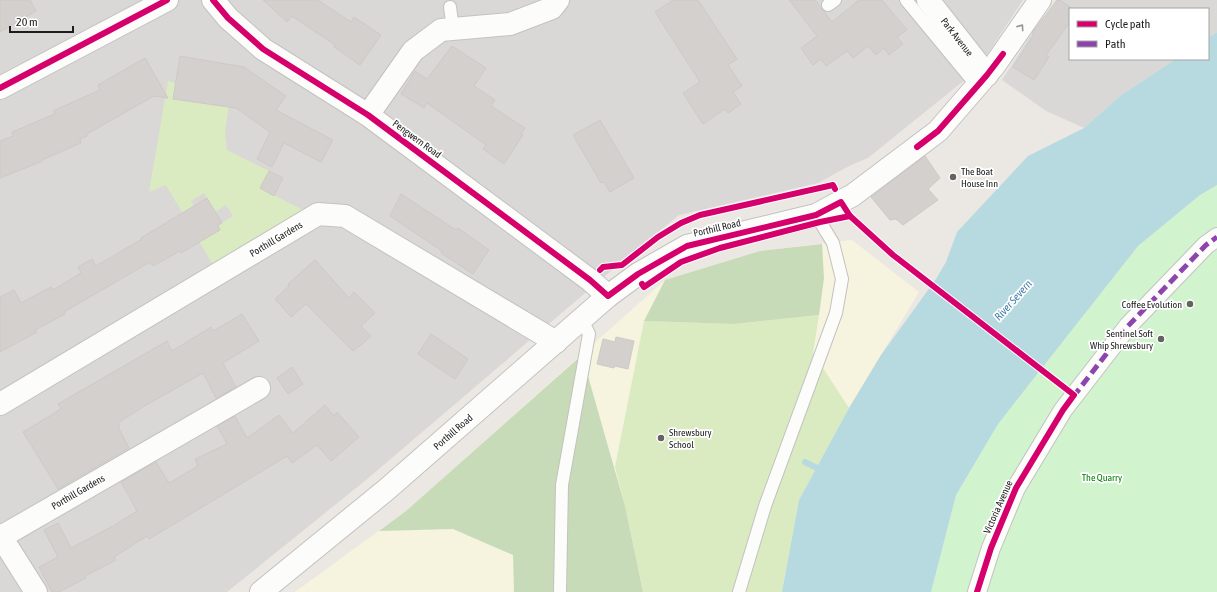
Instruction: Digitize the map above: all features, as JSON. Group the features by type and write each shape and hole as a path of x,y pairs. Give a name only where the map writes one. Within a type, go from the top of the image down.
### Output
{"street":[{"path":"0,88 167,0"},
{"name":"Pengwern Road","path":"213,0 228,18 263,49 368,115 590,280 608,296"},
{"path":"368,115 413,51 442,30 510,24 552,8 558,0"},
{"name":"Park Avenue","path":"928,0 982,81"},
{"name":"Porthill Road","path":"261,592 386,490 608,296 638,274 687,246 816,215 854,195 938,131 982,81 1003,54 1040,0"},
{"name":"Porthill Gardens","path":"0,404 318,214 345,216 556,342"},
{"name":"Victoria Avenue","path":"977,592 990,548 1016,488 1063,410 1128,326 1206,245 1217,237"},
{"name":"Porthill Gardens","path":"36,592 0,536 259,388"}],"lane":[{"path":"906,0 982,81"},
{"path":"450,7 453,29"},
{"path":"739,592 765,506 836,313 842,279 833,243 816,215"},
{"path":"560,592 562,485 589,334 582,320"}],"shaded area":[{"path":"0,0 1023,0 977,70 868,158 849,166 818,183 679,215 366,480 227,592 0,592"},
{"path":"411,0 463,0 424,19"},
{"path":"1057,0 1217,0 1217,32 1209,37 1209,8 1069,8 1069,60 1174,60 1120,96 1084,128 1046,111 1002,80 1032,33"},
{"name":"Shrewsbury School","path":"852,240 919,292 849,408 799,500 782,592 295,592 406,511 665,280 760,251"}],"green space":[{"path":"168,81 176,83 173,99 195,102 198,90 230,93 225,133 227,150 269,171 260,188 307,212 213,265 166,185 149,192","holes":["204,193 215,212 226,205 233,216 218,225 220,230 206,238 200,217 191,201"]},
{"name":"The Quarry","path":"1217,185 1217,592 931,592 956,495 998,424 1138,246 1200,195"},
{"path":"822,244 824,278 819,315 734,324 644,321 665,280 760,251"},
{"path":"819,315 813,353 849,408 799,500 782,592 643,592 625,506 615,467 644,321 734,324"},
{"path":"582,355 625,506 643,592 514,592 513,555 453,529 379,531 406,511"}],"water":[{"name":"River Severn","path":"1217,32 1217,185 1200,195 1138,246 998,424 956,495 931,592 782,592 799,500 849,408 881,355 936,279 946,262 957,232 1028,156 1084,128 1120,96 1174,60 1209,60 1209,37"}],"building":[{"path":"0,0 30,0 36,11 0,32"},
{"path":"263,0 318,0 351,22 354,17 381,35 360,65 334,47 335,45 292,16 287,22"},
{"path":"673,0 698,0 737,59 728,65 742,86 733,92 741,104 728,113 725,109 703,124 683,93 700,82 655,12"},
{"path":"789,0 815,0 832,22 859,0 882,0 907,30 897,37 903,44 889,55 884,48 876,55 868,46 853,58 847,51 826,66 821,59 813,65 801,48 817,36"},
{"path":"1057,0 1060,0 1070,7 1069,23 1046,55 1049,57 1034,80 1013,67 1034,34 1032,33"},
{"path":"452,46 486,68 474,86 495,100 491,106 525,128 521,134 523,135 504,164 483,149 486,145 427,103 424,108 401,94 415,71 427,79"},
{"path":"180,56 244,67 286,96 276,110 333,140 321,162 284,143 272,167 257,159 270,132 236,108 173,99"},
{"path":"145,58 168,98 154,96 87,134 87,136 80,139 81,143 42,160 43,161 0,178 0,141 13,136 12,132 55,114 53,111 100,90 98,85"},
{"path":"600,120 634,178 610,192 604,182 601,183 573,135"},
{"path":"925,156 940,178 928,189 938,200 903,225 896,219 890,220 871,197"},
{"path":"269,171 283,178 274,196 260,188"},
{"path":"401,194 456,230 458,228 489,250 473,274 390,216"},
{"path":"207,198 222,223 218,225 220,230 181,253 180,251 153,266 150,262 64,312 65,314 35,330 37,332 0,352 0,297 14,290 21,303 51,287 53,290 81,273 78,267 92,259 96,266"},
{"path":"315,260 349,298 354,292 375,313 361,326 371,336 353,351 306,304 291,317 275,299 289,286 288,284"},
{"path":"242,314 259,341 223,363 236,387 216,398 203,373 146,405 118,423 120,426 118,427 129,448 58,489 23,432 61,409 58,404 167,341 172,351 211,327 213,331"},
{"path":"431,334 468,359 455,379 418,354"},
{"path":"616,337 634,341 628,369 615,366 614,368 597,364 603,339 615,342"},
{"path":"292,367 303,384 288,394 277,378"},
{"path":"325,405 334,416 337,412 359,437 331,461 317,445 292,463 287,456 149,539 147,536 114,557 116,560 85,576 86,578 59,592 52,592 39,567 58,557 44,530 58,523 71,548 113,526 137,511 121,482 156,462 169,483 198,466 195,459 227,444 217,426 235,416 247,438 279,415 293,433"}],"waterway":[{"path":"805,462 823,471"}],"marked path":[{"path":"1073,397 1128,326 1206,245 1217,237"}],"cycle path":[{"path":"0,88 167,0"},
{"path":"213,0 228,18 263,49 368,115 590,280 608,296 638,274 687,246 816,215 841,202 850,216 893,255 1074,395 1063,410 1016,488 991,548 977,592"},
{"path":"917,147 938,131 987,75 1003,54"},
{"path":"600,270 603,267 622,265 658,237 681,223 700,215 833,185 835,189"},
{"path":"642,284 644,287 681,262 720,248 820,222 850,216"}],"place":[{"name":"The Boat House Inn","path":"953,177"},
{"name":"Coffee Evolution","path":"1190,304"},
{"name":"Sentinel Soft Whip Shrewsbury","path":"1161,339"},
{"name":"Shrewsbury School","path":"661,438"}]}
